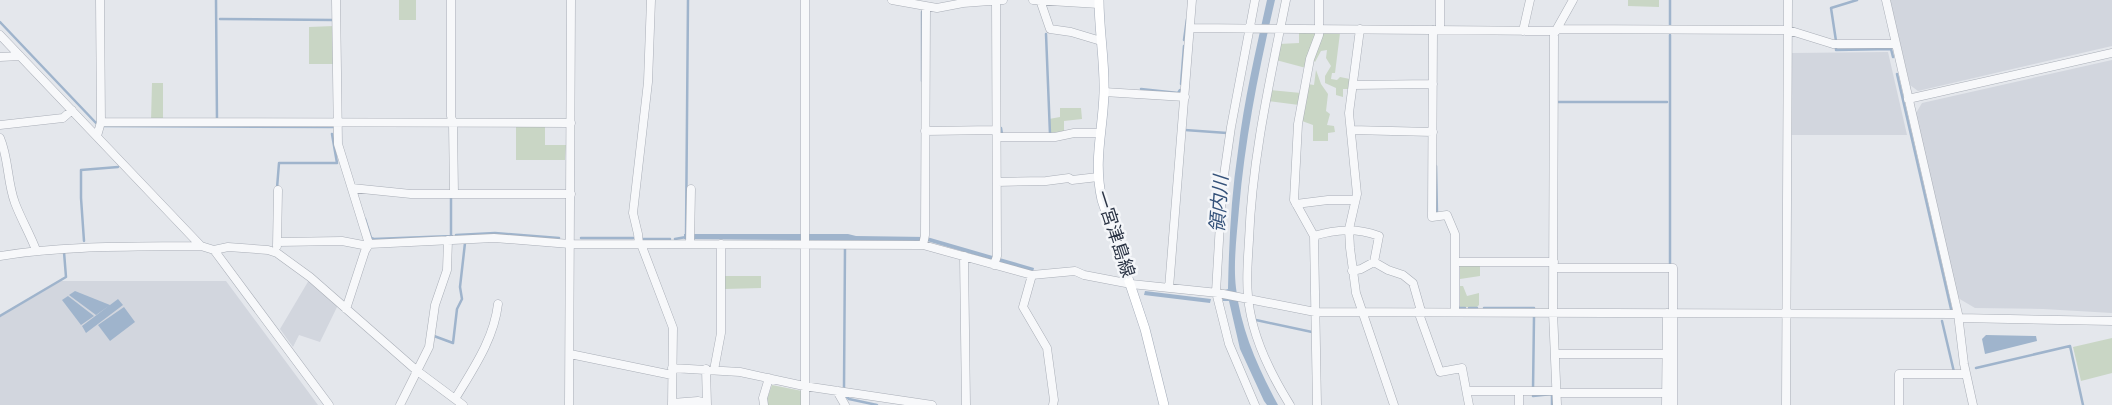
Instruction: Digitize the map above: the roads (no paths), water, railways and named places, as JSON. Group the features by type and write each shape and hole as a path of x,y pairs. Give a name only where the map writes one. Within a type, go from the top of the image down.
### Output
{"main road":[{"name":"一宮津島線","path":"1099,2 1104,92 1098,154 1098,177 1102,200 1145,329 1164,405"}],"street":[{"path":"97,136 101,122 100,0"},
{"path":"336,0 338,144 369,245 346,309"},
{"path":"451,0 454,194"},
{"path":"569,405 571,0"},
{"path":"651,0 648,82 633,213 640,244 673,328 672,404 698,401 706,404 710,369 720,333 722,244"},
{"path":"805,0 805,405"},
{"path":"892,0 937,8 954,3 1003,0"},
{"path":"995,261 996,0"},
{"path":"1033,0 1099,2"},
{"path":"1040,0 1050,29 1071,32 1101,41"},
{"path":"1170,288 1192,0"},
{"path":"1255,0 1231,127 1222,190 1217,292 1229,344 1255,405"},
{"path":"1286,0 1258,141 1248,248 1247,298 1256,334 1266,359 1280,390 1290,405"},
{"path":"1317,405 1314,236 1294,200 1298,124 1310,60 1319,35 1319,0"},
{"path":"1440,0 1433,84 1432,217 1447,215 1455,234 1455,312"},
{"path":"1523,31 1530,0"},
{"path":"1557,405 1553,312 1554,34 1573,0"},
{"path":"1786,405 1788,0"},
{"path":"1886,0 1958,316 1966,374 1973,405"},
{"path":"924,241 926,7"},
{"path":"1190,28 1523,31 1788,30 1834,44 1896,44"},
{"path":"1360,29 1349,113 1355,168 1355,200 1349,229 1352,270 1361,311 1379,356 1394,405"},
{"path":"0,35 201,246"},
{"path":"1908,99 2112,53"},
{"path":"0,57 20,56"},
{"path":"1353,84 1433,84"},
{"path":"1104,92 1185,97"},
{"path":"0,125 62,118 72,110"},
{"path":"101,122 571,123"},
{"path":"925,130 1055,137 1074,133 1100,133"},
{"path":"1351,130 1433,132"},
{"path":"0,138 6,156 9,184 36,250"},
{"path":"996,182 1046,181 1069,178 1072,180 1098,177"},
{"path":"0,184 9,184"},
{"path":"352,188 411,194 571,194"},
{"path":"690,240 691,189"},
{"path":"277,254 278,190"},
{"path":"1296,204 1328,200 1355,200"},
{"path":"1314,236 1332,230 1349,229 1379,236 1374,262"},
{"path":"278,242 342,241 369,245 494,238 570,244 640,244 690,240 722,244 805,240 924,241 964,256 995,261 1032,275 1076,272 1084,276 1131,284 1217,292 1315,312 1786,313 1958,316 2112,322"},
{"path":"400,405 428,348 435,305 447,270 448,240"},
{"path":"0,256 36,250 201,246 214,250 228,247 268,250 277,254 310,278 416,370 463,405"},
{"path":"214,250 329,405"},
{"path":"964,256 966,405"},
{"path":"1352,270 1361,269 1374,262"},
{"path":"1374,262 1388,270 1403,275 1413,283 1440,372 1462,368 1469,405"},
{"path":"1455,262 1673,268 1666,354 1673,405"},
{"path":"1032,275 1023,307 1047,348 1054,400 1053,405"},
{"path":"455,399 486,345 496,320 498,304"},
{"path":"1666,405 1670,393 1670,313"},
{"path":"570,354 672,371 710,369 740,372 804,386 932,405"},
{"path":"1555,354 1666,354"},
{"path":"1899,405 1899,374 1966,374"},
{"path":"764,405 763,398 769,378"},
{"path":"837,391 845,404 854,405"},
{"path":"1467,391 1670,393"},
{"path":"1518,405 1519,392"},
{"path":"871,396 882,405"}],"water":[{"path":"1267,0 1275,0 1258,78 1245,156 1236,238 1235,278 1238,304 1246,334 1257,363 1278,405 1267,405 1264,401 1240,349 1229,301 1223,301 1221,291 1228,289 1231,220 1236,168 1247,94"},
{"path":"684,234 848,234 856,236 927,237 1034,268 1033,272 927,241 684,239"},
{"path":"75,291 110,305 96,315 69,295"},
{"path":"1145,291 1211,299 1210,303 1144,295"},
{"path":"68,296 94,316 81,325 62,300"},
{"path":"118,299 123,305 86,333 82,326"},
{"path":"124,307 135,322 110,341 98,325"},
{"path":"1986,335 2036,336 2037,341 1985,354 1982,339"}],"waterway":[{"path":"216,0 217,121"},
{"path":"686,236 688,0"},
{"path":"1670,0 1670,26"},
{"path":"1836,41 1831,8 1857,0"},
{"path":"922,12 922,81"},
{"path":"220,19 333,20"},
{"path":"1184,40 1187,19"},
{"path":"0,22 96,123"},
{"path":"1046,34 1050,134"},
{"path":"1670,35 1670,266"},
{"path":"1181,84 1184,46"},
{"path":"1836,48 1836,50 1891,49 1893,57"},
{"path":"1897,74 1951,309"},
{"path":"1141,89 1178,93 1180,90"},
{"path":"1558,102 1667,102"},
{"path":"104,126 333,127"},
{"path":"1001,128 1002,134"},
{"path":"1185,130 1227,133"},
{"path":"277,188 279,163 337,163 332,134"},
{"path":"1436,166 1437,214"},
{"path":"84,241 81,170 118,167"},
{"path":"451,198 451,236"},
{"path":"365,219 371,238 374,239 452,236"},
{"path":"456,235 495,233 559,238"},
{"path":"675,239 686,237"},
{"path":"581,238 633,238"},
{"path":"643,239 670,239"},
{"path":"434,336 453,343 457,309 462,299 460,287 465,243"},
{"path":"844,388 845,247"},
{"path":"0,316 66,277 64,252"},
{"path":"1458,306 1458,308 1465,308"},
{"path":"1469,308 1477,308"},
{"path":"1484,308 1534,308"},
{"path":"1533,390 1534,317"},
{"path":"1256,320 1312,332"},
{"path":"1942,321 1954,372"},
{"path":"1976,368 2070,346 2083,405"},
{"path":"844,394 849,399 877,405"},
{"path":"1533,396 1552,394 1552,405"}],"water label":[{"name":"領内川","path":"1219,204"}]}
